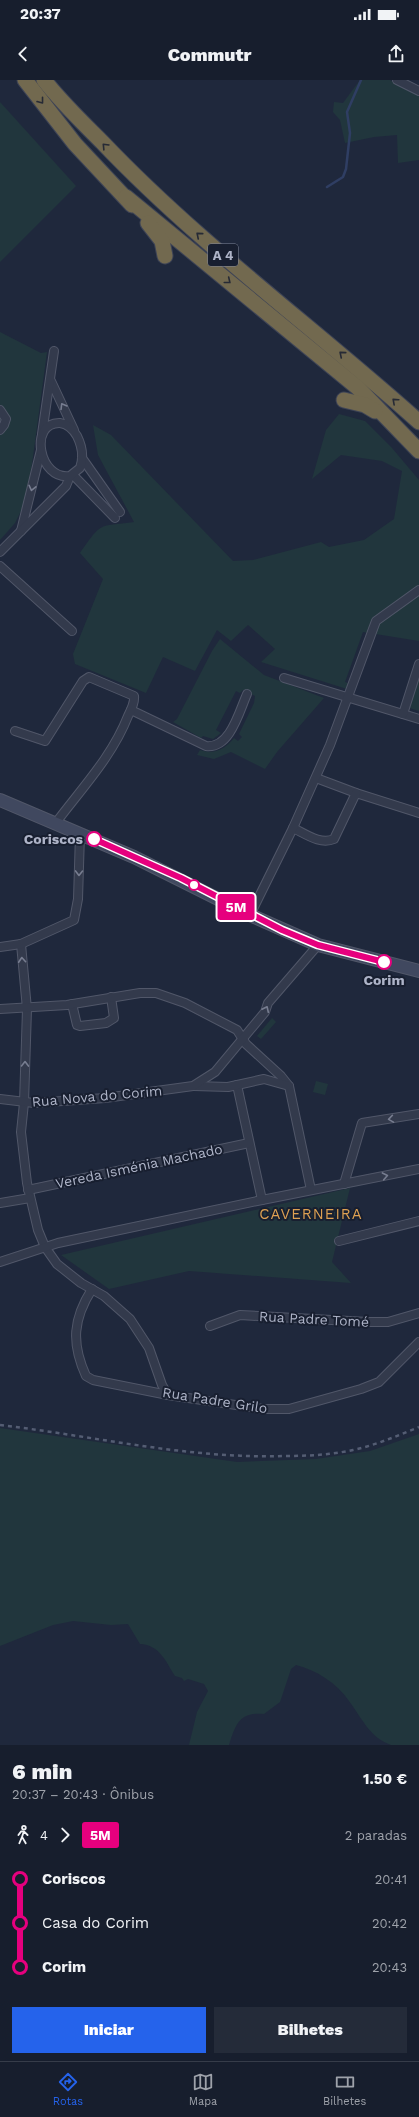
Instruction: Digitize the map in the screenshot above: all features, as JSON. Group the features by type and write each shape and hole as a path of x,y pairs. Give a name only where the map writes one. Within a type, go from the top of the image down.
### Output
{"highway":[{"name":"A 4","path":"25,80 75,144 126,197 358,388 419,451"},
{"name":"A 4","path":"44,80 137,180 190,228 372,379 419,422"},
{"path":"54,80 82,122"},
{"path":"126,197 156,231 162,241 165,256"},
{"path":"344,400 366,405 376,412 396,432 406,437"}],"main road":[{"path":"0,800 174,875 250,915 318,945 419,971"}],"street":[{"path":"397,80 419,91"},
{"path":"21,532 41,450 54,351"},
{"path":"0,552 66,486 72,476 80,468 82,458 80,443 73,424 55,393 50,380"},
{"path":"0,410 6,418 4,425 0,430"},
{"path":"42,434 49,426 58,423 70,426 75,432"},
{"path":"41,450 44,460 54,473 60,476 72,476 117,515 82,458"},
{"path":"0,566 72,631"},
{"path":"250,915 316,778 376,621 419,590"},
{"path":"403,714 419,664"},
{"path":"15,731 45,741 86,678 94,678 122,689 134,696 131,710 118,740 107,758 55,824"},
{"path":"284,678 337,696 348,697 419,719"},
{"path":"131,710 206,746 211,746 227,737 247,694"},
{"path":"316,778 356,794 419,813"},
{"path":"293,828 321,841 328,842 334,839 356,794"},
{"path":"0,947 21,944 74,920 78,899 80,834"},
{"path":"21,944 27,1008 24,1103 21,1132 28,1190 38,1230 45,1247 57,1264 118,1308 140,1333 149,1348 162,1385 168,1394"},
{"name":"Rua Nova do Corim","path":"193,1086 215,1072 265,1012 268,1003 318,945"},
{"path":"0,1009 72,1004 140,993 156,993 185,1003 237,1030 243,1040 271,1066 289,1086 311,1190"},
{"path":"72,1004 77,1025 80,1026 106,1022 114,1018 111,997"},
{"path":"264,1079 269,1073 271,1066"},
{"name":"Rua Nova do Corim","path":"0,1099 24,1103 104,1098 193,1086 228,1087 264,1079 289,1086"},
{"path":"237,1085 262,1200"},
{"path":"348,1184 362,1123 419,1114"},
{"name":"Vereda Isménia Machado","path":"28,1190 249,1143"},
{"path":"0,1262 58,1243 311,1190 419,1170"},
{"path":"0,1203 30,1198"},
{"path":"339,1241 419,1221"},
{"name":"Rua Padre Grilo","path":"92,1289 81,1310 76,1326 79,1351 86,1376 93,1380 168,1394 263,1409 289,1409 361,1389 380,1382 419,1342"},
{"name":"Rua Padre Tomé","path":"210,1326 240,1316 388,1322 419,1313"}],"shaded area":[{"path":"360,80 390,80 419,95 419,160 398,163 397,135 374,137 345,143 340,120 333,112 334,102 343,103"},
{"path":"0,102 76,186 0,262"},
{"path":"0,332 41,353 47,352 32,464 24,505 15,523 0,540"},
{"path":"339,414 365,421 392,448 419,480 419,641 363,632 345,682 348,683 347,689 261,662 275,649 248,625 231,641 217,630 195,671 163,657 146,693 75,664 73,654 103,579 80,553 97,530 102,527 113,524 134,522 98,455 93,425 111,435 233,561 253,560 321,542 329,547 364,540 394,519 402,471 382,461 341,455 312,479 326,430"},
{"path":"220,639 264,675 324,698 277,752 265,769 231,752 214,759 197,755 200,750 210,752 219,750 234,738 238,741 242,737 239,734 254,703 255,696 243,690 240,693 236,691 216,730 221,733 213,739 203,736 201,738 173,722 177,719 212,651"},
{"path":"419,678 419,711 409,708"},
{"path":"272,1018 276,1022 261,1039 257,1036"},
{"path":"316,1081 328,1084 325,1095 313,1092"},
{"path":"350,1188 332,1262 351,1283 189,1271 109,1289 61,1255"},
{"path":"0,1428 237,1462 316,1459 370,1451 419,1434 419,1745 391,1745 383,1742 371,1732 354,1707 338,1688 326,1678 311,1670 296,1665 291,1669 280,1702 264,1714 249,1715 244,1717 237,1725 229,1745 189,1745 197,1712 208,1691 204,1684 188,1679 184,1681 182,1678 175,1676 162,1655 153,1647 140,1644 128,1624 111,1625 73,1621 53,1625 0,1646"}],"waterway":[{"path":"327,187 343,177 346,169 350,133 347,112 361,80"}],"railway":[{"path":"0,1425 141,1446 212,1454 247,1456 292,1456 344,1452 378,1443 419,1427"}],"bus line":[{"name":"5M","path":"94,839 181,878 250,915 282,930 318,945 384,962"}],"place":[{"name":"Coriscos","path":"94,839"},
{"name":"Corim","path":"384,962"}],"district":[{"name":"CAVERNEIRA","path":"311,1214"}]}
